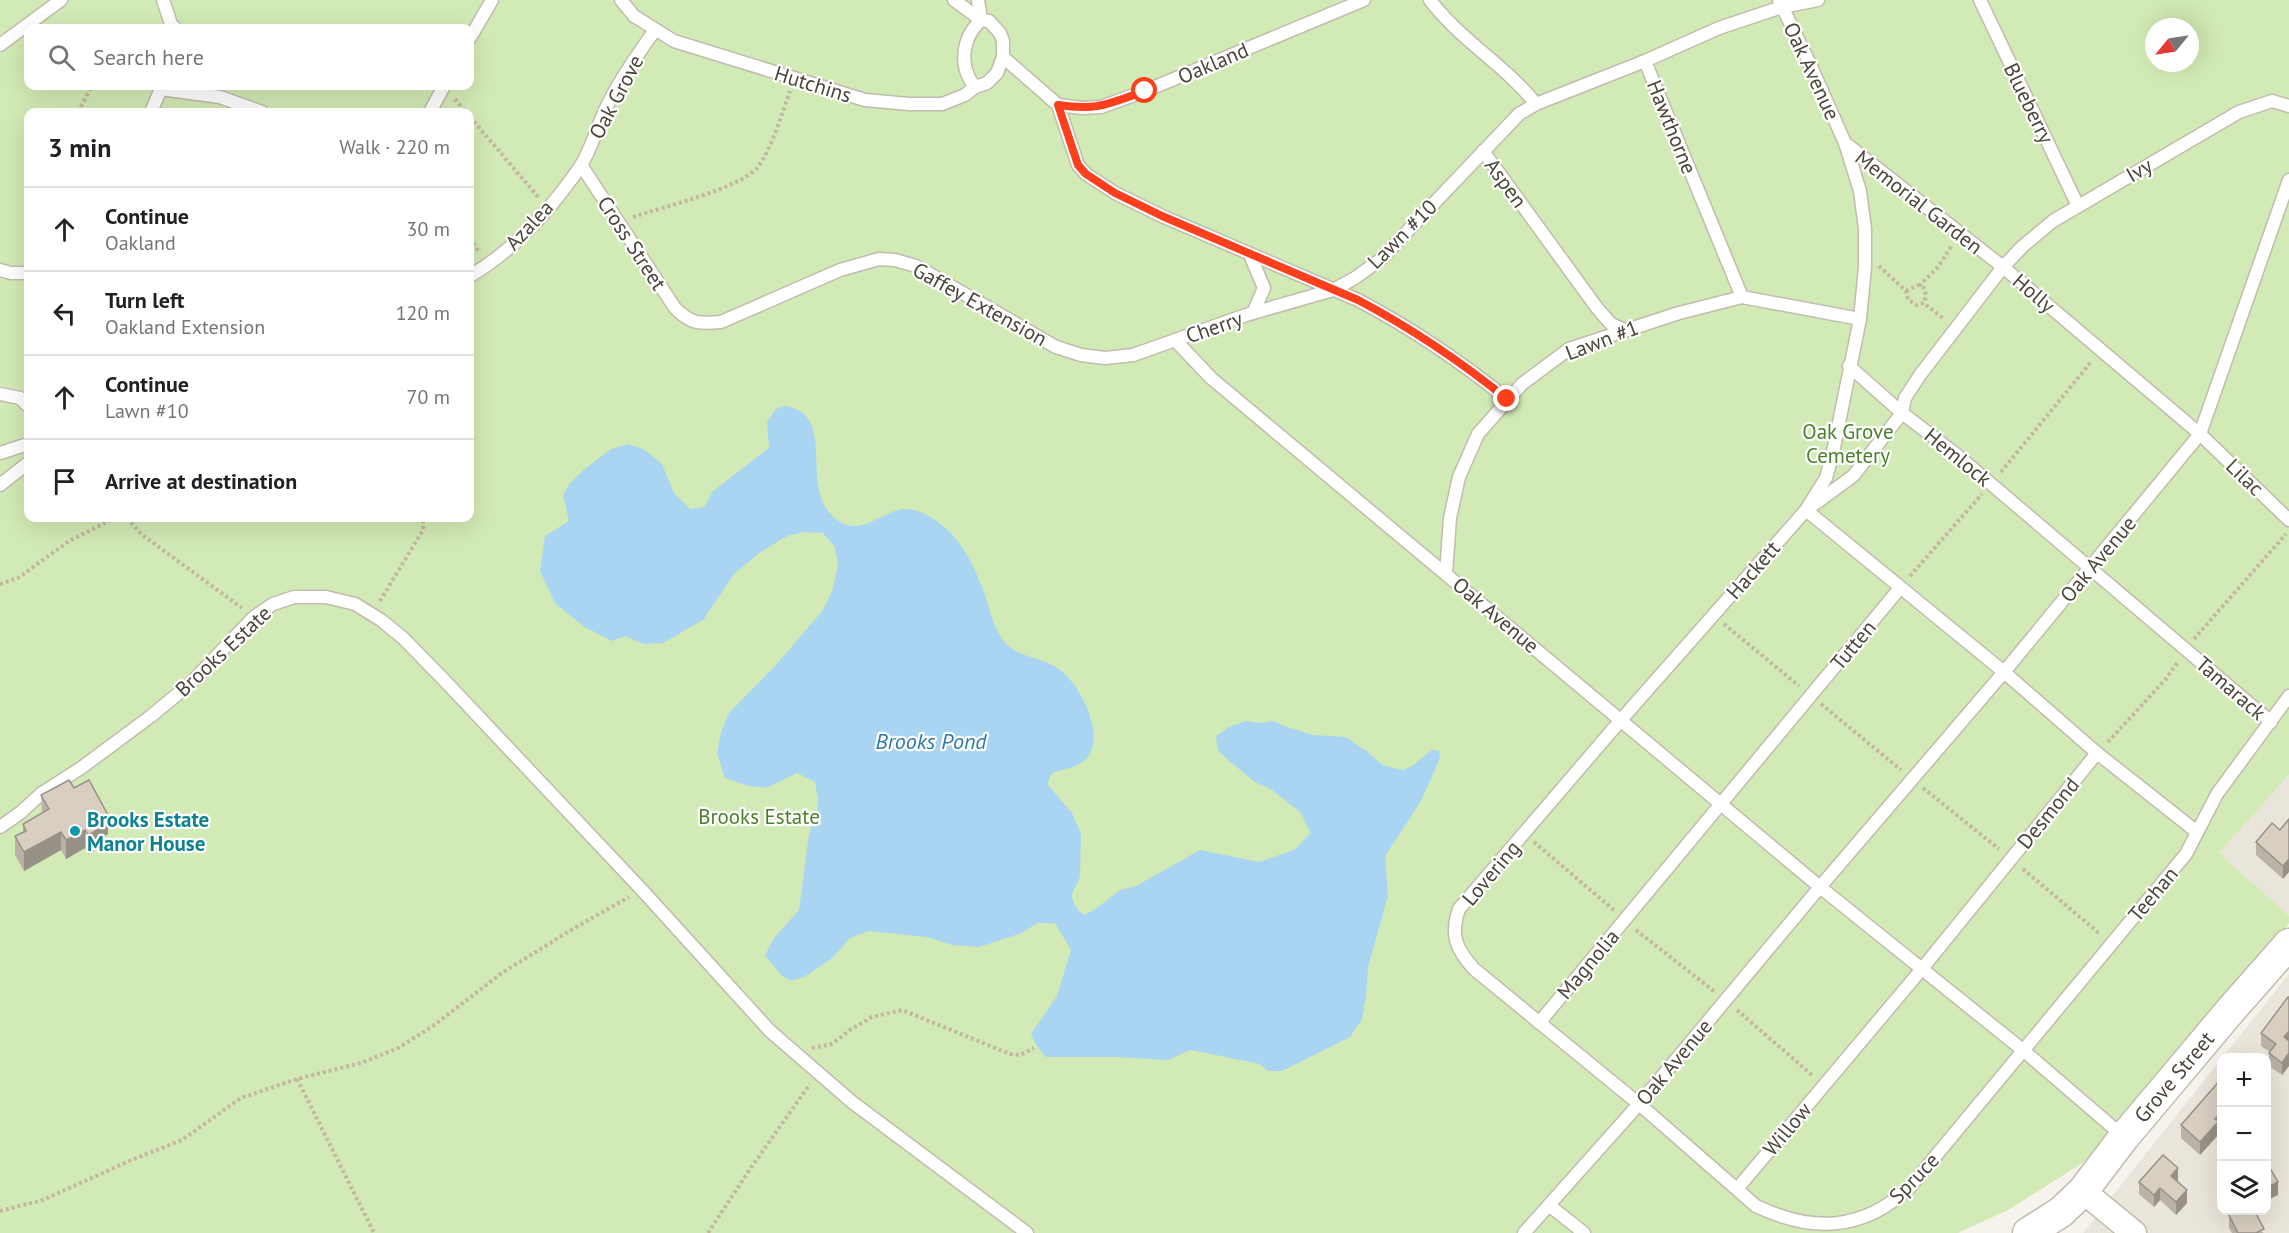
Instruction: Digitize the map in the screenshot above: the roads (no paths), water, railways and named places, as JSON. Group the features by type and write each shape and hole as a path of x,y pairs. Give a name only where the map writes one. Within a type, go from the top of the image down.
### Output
{"street":[{"name":"Grove Street","path":"2028,1233 2054,1222 2083,1191 2124,1137 2289,944"},
{"path":"2083,1191 2134,1233"}],"lane":[{"path":"28,24 61,0"},
{"path":"163,0 171,24"},
{"path":"474,31 492,0"},
{"name":"Hutchins","path":"621,0 634,16 674,41 865,100 942,104 965,95 975,87 987,82 997,73 1003,57"},
{"path":"954,0 981,20 989,21 1000,33 1003,41 1003,57 1058,105 1078,165 1086,174 1115,193 1162,216 1374,308 1424,337 1467,366 1507,399"},
{"path":"978,0 981,20"},
{"name":"Oakland","path":"1058,105 1082,108 1101,107 1364,0"},
{"path":"1430,0 1479,50 1521,85 1536,104"},
{"path":"1780,3 1818,0"},
{"name":"Blueberry","path":"1980,0 2078,206"},
{"name":"Hawthorne","path":"1742,297 1645,61 1719,27 1780,3"},
{"name":"Oak Avenue","path":"1780,3 1845,143"},
{"path":"975,87 963,62 965,45 973,28 981,20"},
{"path":"0,45 24,27"},
{"name":"Oak Grove","path":"581,165 608,103 632,62 655,30"},
{"name":"Aspen","path":"1624,330 1611,324 1597,308 1483,151 1519,114 1536,104 1645,61"},
{"path":"153,108 160,90"},
{"path":"432,108 442,90"},
{"path":"217,91 253,108"},
{"name":"Ivy","path":"2003,267 2045,227 2239,112 2272,101 2289,106"},
{"name":"Memorial Garden","path":"1845,143 2003,267"},
{"name":"Memorial Garden","path":"1806,510 1826,478 1832,457 1860,319 1865,229 1860,191 1845,143"},
{"name":"Lawn #10","path":"1334,290 1381,259 1483,151"},
{"name":"Azalea","path":"474,273 509,249 547,208 581,165"},
{"name":"Cross Street","path":"581,165 675,308 686,319"},
{"name":"Oak Avenue","path":"1524,1233 1639,1104 2004,672 2200,434 2289,180"},
{"name":"Cherry","path":"1250,255 1264,288 1253,313"},
{"name":"Gaffey Extension","path":"686,319 702,324 721,322 840,270 879,259 895,260 916,266 1056,347 1081,356 1105,358 1133,355 1175,340"},
{"name":"Holly","path":"1902,413 1905,398 2003,267 2200,434"},
{"path":"0,270 24,273"},
{"name":"Cherry","path":"1175,340 1253,313 1334,290"},
{"name":"Lawn #1","path":"1446,573 1450,518 1459,477 1478,434 1522,384 1569,349 1624,330 1742,297 1860,319"},
{"name":"Oak Avenue","path":"1175,340 1210,378 1446,573 1720,805 1920,970 2024,1051 2124,1137"},
{"name":"Hemlock","path":"1849,366 1902,413 1991,483 2091,568"},
{"path":"0,394 20,398 24,402"},
{"path":"1902,413 1853,476 1806,510 2004,672 2097,753 2197,832"},
{"name":"Lilac","path":"2200,434 2289,520"},
{"path":"0,453 24,445"},
{"path":"0,485 24,466"},
{"name":"Hackett","path":"1620,721 1806,510"},
{"name":"Tamarack","path":"2091,568 2271,722 2217,794 2197,832"},
{"name":"Tutten","path":"1720,805 1900,588"},
{"name":"Brooks Estate","path":"0,827 42,793 81,768 151,716 191,683 254,617 273,603 294,597 326,597 355,604 403,638 642,890 741,1000 791,1050 818,1074 1027,1233"},
{"path":"2271,722 2289,696"},
{"name":"Lovering","path":"1539,1023 1474,969 1463,957 1455,941 1454,924 1459,909 1620,721"},
{"name":"Desmond","path":"1920,970 2097,753"},
{"name":"Magnolia","path":"1539,1023 1720,805"},
{"name":"Teehan","path":"2024,1051 2186,854 2197,832"},
{"name":"Willow","path":"1737,1189 1920,970"},
{"path":"1539,1023 1639,1104 1737,1189"},
{"name":"Spruce","path":"1737,1189 1756,1206 1779,1218 1808,1224 1842,1224 1871,1215 1893,1203 1910,1187 2024,1051"},
{"path":"1550,1206 1584,1233"}],"water":[{"name":"Brooks Pond","path":"785,406 801,412 811,423 815,437 819,490 825,507 837,520 846,525 863,525 897,510 909,509 935,520 947,529 968,556 995,625 1008,646 1054,666 1063,673 1081,695 1092,723 1094,737 1092,750 1082,762 1052,773 1047,784 1072,813 1081,834 1080,877 1071,896 1077,909 1084,915 1120,890 1136,886 1200,850 1259,862 1294,850 1311,833 1300,812 1272,790 1255,782 1218,750 1216,736 1229,727 1246,721 1260,723 1274,721 1313,735 1345,737 1368,752 1382,765 1403,770 1412,766 1432,750 1439,751 1440,758 1421,801 1385,856 1388,896 1368,967 1362,1019 1350,1037 1282,1071 1268,1071 1260,1064 1191,1050 1168,1060 1046,1057 1036,1045 1031,1034 1057,996 1071,950 1055,923 1038,923 1019,934 979,947 952,945 927,937 869,931 850,938 832,958 804,977 791,981 781,975 765,955 774,938 799,910 809,834 817,815 818,800 815,782 797,773 766,788 748,786 725,778 717,753 721,732 729,713 776,665 823,610 833,589 838,565 835,547 823,533 803,532 787,536 759,553 734,574 703,620 663,643 644,644 625,636 612,641 583,626 555,603 540,571 545,536 569,521 563,495 569,484 611,449 629,444 645,450 662,464 674,493 690,509 705,507 712,492 769,448 767,422 776,409"}],"place":[{"name":"Brooks Estate Manor House","path":"75,831"}],"park label":[{"name":"Oak Grove Cemetery","path":"1848,443"}]}
